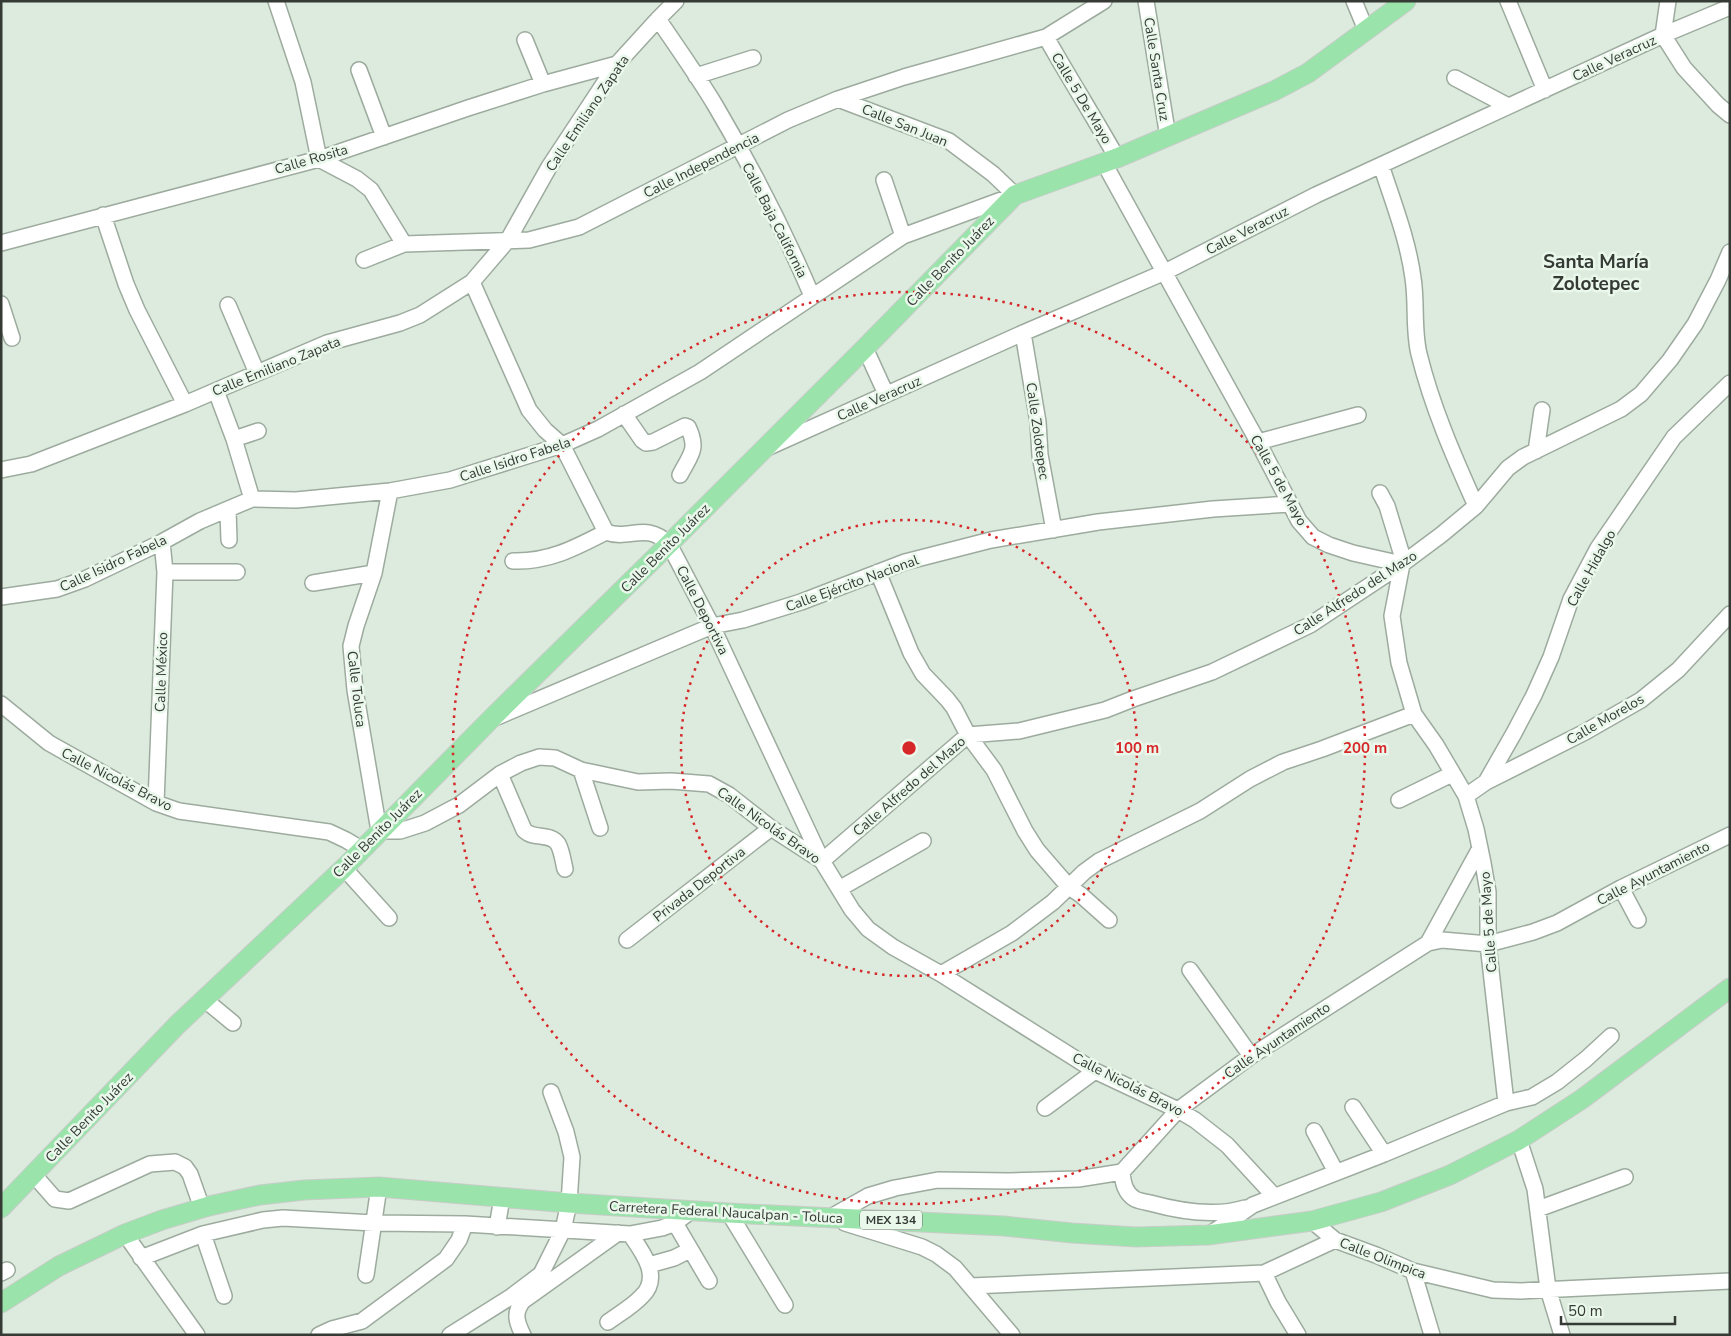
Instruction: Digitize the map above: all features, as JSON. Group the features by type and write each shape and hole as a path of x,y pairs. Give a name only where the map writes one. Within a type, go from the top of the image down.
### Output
{"main road":[{"name":"Calle Benito Juárez","path":"1,1208 177,1025 344,868 491,719 865,348 1015,195 1110,161 1274,91 1308,73 1406,1"},
{"name":"Carretera Federal Naucalpan - Toluca","path":"4,1302 59,1266 124,1234 202,1208 260,1196 304,1190 379,1187 502,1198 729,1214 1004,1226 1072,1234 1136,1237 1208,1236 1312,1221 1390,1198 1450,1175 1518,1140 1582,1099 1730,988"}],"street":[{"path":"276,1 303,82 319,159 358,179 371,190 404,244 364,260"},
{"name":"Calle Emiliano Zapata","path":"1,470 31,464 185,404 327,343 420,315 472,282 508,240 550,167 617,64 658,18 676,1"},
{"name":"Calle Santa Cruz","path":"1146,1 1168,137"},
{"path":"1354,1 1366,30"},
{"path":"1508,1 1545,90"},
{"path":"1668,1 1663,35 1684,68 1718,105 1730,115"},
{"name":"Calle Independencia","path":"404,244 530,240 579,226 788,120 838,99 904,77 1046,37 1098,3"},
{"name":"Calle Veracruz","path":"763,450 1023,333 1165,272 1316,195 1730,6"},
{"name":"Calle Baja California","path":"658,18 738,146 794,252 812,296"},
{"name":"Calle 5 De Mayo","path":"1046,37 1068,78 1089,109 1110,161"},
{"path":"525,40 543,84"},
{"path":"696,76 753,58"},
{"name":"Calle Rosita","path":"1,243 319,159 543,84 617,64"},
{"path":"359,70 384,136"},
{"path":"1455,78 1508,106"},
{"name":"Calle San Juan","path":"838,99 949,141 993,174 1015,195"},
{"name":"Calle 5 de Mayo","path":"1110,161 1165,272 1300,521 1314,537 1329,545 1403,563 1392,616 1399,663 1414,714 1436,745 1466,796 1476,829 1488,892 1488,944 1506,1103"},
{"path":"1381,165 1414,280 1414,318 1418,352 1449,444 1476,506"},
{"path":"884,180 903,236"},
{"name":"Calle Isidro Fabela","path":"1,597 57,590 85,579 162,542 180,531 252,500 296,500 390,491 450,480 562,445 598,429 700,372 903,236 1015,195"},
{"path":"103,215 126,284 137,310 185,404"},
{"name":"Calle Alfredo del Mazo","path":"822,861 968,735 1019,730 1105,710 1212,672 1310,624 1403,563 1442,535 1476,506 1508,468 1523,457 1621,409 1641,394 1670,360 1695,324 1730,252"},
{"path":"472,282 529,410 545,430 562,445 606,532"},
{"path":"1,304 12,338"},
{"path":"228,305 257,373"},
{"name":"Calle Zolotepec","path":"1023,333 1038,422 1040,455 1054,530"},
{"path":"865,348 886,394"},
{"name":"Calle Hidalgo","path":"1466,796 1486,782 1534,695 1551,657 1571,599 1598,548 1674,437 1730,383"},
{"path":"216,391 234,439 252,500"},
{"path":"1536,451 1542,410"},
{"path":"624,414 646,443 653,442 685,426 688,427 693,438 694,448 680,475"},
{"path":"1258,442 1358,415"},
{"path":"234,439 258,431"},
{"name":"Calle Toluca","path":"379,831 355,690 351,646 374,573 390,491"},
{"path":"1380,493 1388,506 1403,563"},
{"name":"Calle Ejército Nacional","path":"491,719 712,626 744,620 801,602 905,562 991,540 1098,522 1213,509 1290,504"},
{"path":"228,510 229,540"},
{"path":"513,561 527,562 548,558 572,550 606,532 618,535 636,532 650,533 657,535 669,544"},
{"name":"Calle México","path":"156,803 165,572 162,542"},
{"name":"Calle Deportiva","path":"669,544 712,626 822,861"},
{"path":"165,572 237,572"},
{"path":"878,572 911,653 923,674 947,698 954,708 968,735 994,770 1025,831 1037,850 1069,887 1109,920"},
{"path":"312,583 374,573"},
{"name":"Calle Morelos","path":"1486,782 1585,732 1641,700 1678,670 1730,614"},
{"name":"Calle Nicolás Bravo","path":"1,704 48,743 156,803 179,811 329,832 361,849"},
{"path":"942,974 1012,933 1053,902 1099,861 1200,811 1250,779 1283,762 1414,714"},
{"name":"Calle Nicolás Bravo","path":"379,831 400,831 425,823 459,805 500,774 521,763 539,757 555,758 581,770 638,782 671,781 709,784 729,795 771,828 822,861 852,910 868,929 893,947 942,974 1095,1071 1178,1110 1211,1131 1227,1145 1274,1196"},
{"path":"581,770 600,828"},
{"path":"500,774 524,830 531,835 551,838 557,844 565,868"},
{"path":"1399,800 1452,774"},
{"name":"Privada Deportiva","path":"628,940 771,828"},
{"name":"Calle Ayuntamiento","path":"1122,1172 1178,1110 1251,1056 1428,943 1442,940 1488,944 1533,932 1557,923 1621,888 1730,835"},
{"path":"839,889 923,841"},
{"path":"1428,943 1480,848"},
{"path":"344,868 389,918"},
{"path":"1621,888 1638,920"},
{"path":"1190,970 1251,1056"},
{"path":"204,999 232,1023"},
{"path":"829,1218 868,1196 895,1188 938,1180 1008,1181 1069,1179 1122,1172 1123,1183 1128,1193 1136,1199 1179,1209 1215,1212 1234,1211 1384,1154 1506,1103 1532,1097 1546,1089 1586,1059 1611,1036"},
{"path":"1045,1108 1095,1071"},
{"path":"450,1335 512,1296 541,1274 564,1230 569,1203 572,1157 566,1132 551,1092"},
{"path":"1353,1107 1384,1154"},
{"path":"1314,1131 1336,1172"},
{"path":"1518,1140 1535,1189 1548,1290 1562,1335"},
{"path":"34,1175 55,1199 69,1201 150,1164 175,1162 185,1167 190,1174 202,1208"},
{"path":"1538,1209 1626,1177"},
{"path":"366,1275 379,1187"},
{"path":"497,1227 502,1198"},
{"path":"1208,1236 1254,1205"},
{"path":"141,1258 203,1234 263,1220 283,1218 374,1223 465,1224 624,1233 662,1228 675,1223 691,1211"},
{"path":"729,1214 785,1305"},
{"path":"829,1218 922,1247 936,1254 955,1268 1012,1335"},
{"name":"Calle Olimpica","path":"1312,1221 1335,1240 1413,1271 1493,1290 1548,1290 1728,1279"},
{"path":"675,1223 709,1281"},
{"path":"319,1335 332,1329 362,1321 446,1259 459,1240 465,1224"},
{"path":"608,1322 644,1295 650,1283 651,1273 649,1265 624,1233"},
{"path":"523,1335 516,1318 517,1311 523,1301 624,1233"},
{"path":"124,1234 197,1335"},
{"path":"203,1234 224,1296"},
{"path":"971,1286 1264,1272 1335,1240"},
{"path":"649,1265 674,1258 690,1250"},
{"path":"1413,1271 1432,1335"},
{"path":"1264,1272 1278,1302 1298,1335"}],"district":[{"name":"Santa María Zolotepec","path":"1596,272"}]}
